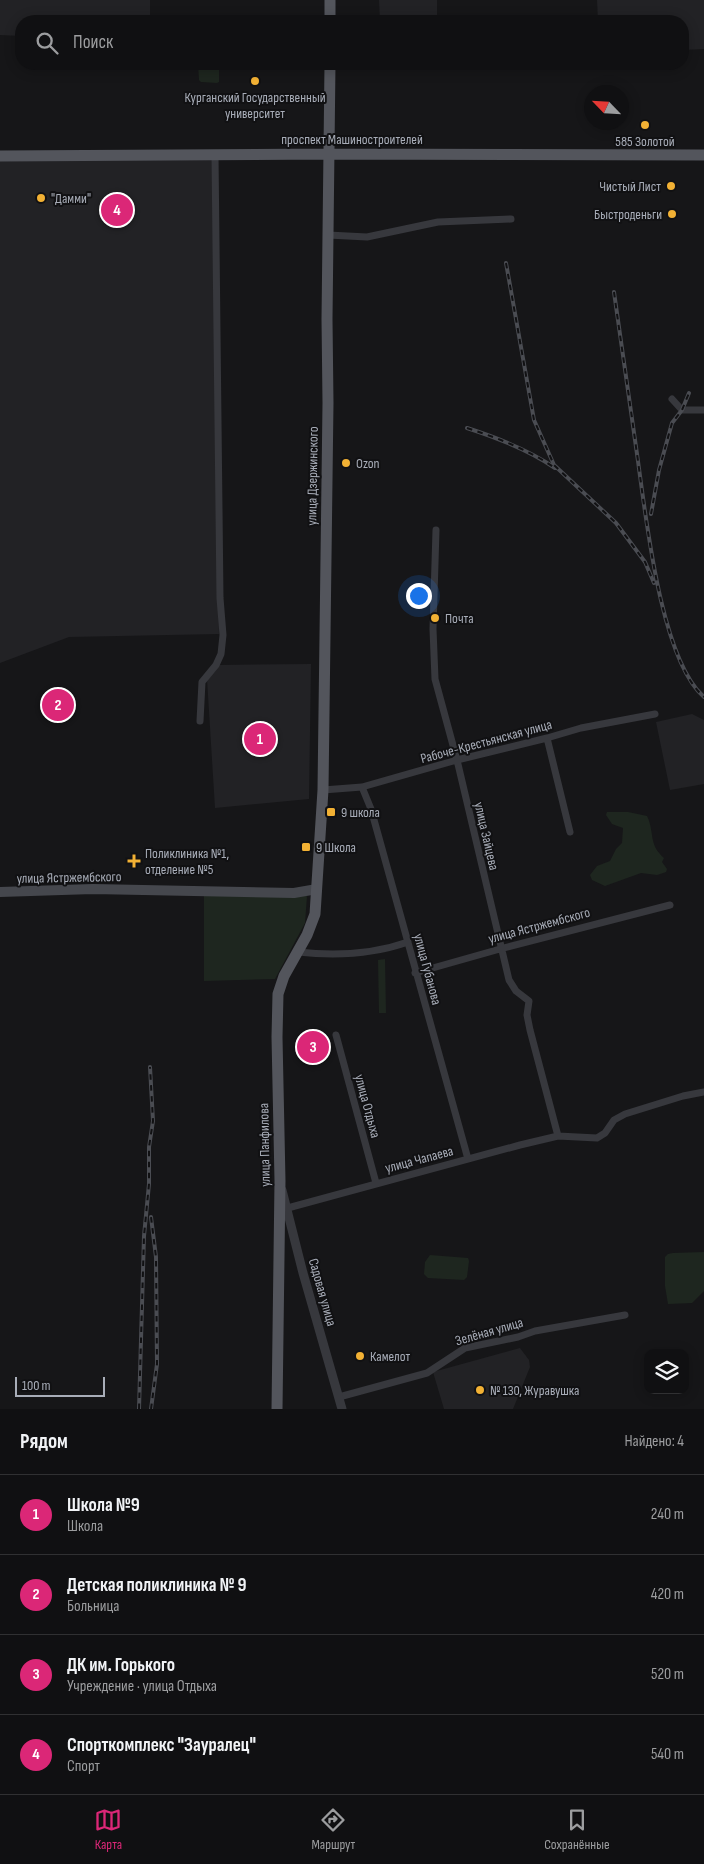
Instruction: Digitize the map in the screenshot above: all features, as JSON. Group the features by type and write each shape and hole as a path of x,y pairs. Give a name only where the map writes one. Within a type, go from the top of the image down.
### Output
{"main road":[{"path":"330,0 330,15"},
{"name":"улица Дзержинского","path":"318,889 323,790 330,70"},
{"name":"проспект Машиностроителей","path":"0,156 329,154 704,155"},
{"name":"улица Ястржембского","path":"0,892 93,889 294,893 318,889"},
{"name":"улица Панфилова","path":"277,1409 283,1209 280,1181 278,994 282,981 312,925 318,889"}],"street":[{"path":"200,721 202,682 216,665 221,654 223,635 219,560 215,155"},
{"path":"328,235 367,237 438,222 511,219"},
{"path":"672,399 682,410 704,410"},
{"name":"улица Зайцева","path":"436,530 433,629 435,679 500,949 512,986 529,1001 527,1015 530,1030 558,1136"},
{"name":"Рабоче-Крестьянская улица","path":"323,790 362,787 456,760 581,728 655,714"},
{"path":"547,738 570,832"},
{"name":"улица Губанова","path":"362,787 371,809 468,1159"},
{"name":"улица Ястржембского","path":"415,973 500,949 670,906"},
{"path":"298,952 325,954 388,949 408,942"},
{"name":"улица Отдыха","path":"336,1035 376,1183"},
{"name":"улица Чапаева","path":"283,1209 558,1136 597,1138 605,1133 614,1120 625,1114 684,1096 704,1092"},
{"name":"Садовая улица","path":"283,1209 302,1268 342,1409"},
{"name":"Зелёная улица","path":"339,1397 427,1373 465,1348 518,1337 552,1327 625,1315"}],"shaded area":[{"path":"0,0 150,0 150,15 15,15 15,36 0,35"},
{"path":"379,0 437,0 437,15 380,15"},
{"path":"597,0 704,0 704,49 689,50 689,15 598,15"},
{"path":"198,70 219,70 219,82 217,83 201,82 199,80"},
{"path":"212,158 219,634 69,637 0,663 0,159"},
{"path":"311,664 309,799 215,808 207,679 218,665"},
{"path":"692,714 704,720 704,784 670,790 656,722"},
{"path":"607,812 628,812 647,816 656,848 664,858 662,862 667,869 666,872 657,875 641,873 605,886 592,880 590,875 597,866 610,861 616,849 622,843 623,828 612,824 606,815"},
{"path":"204,891 307,896 305,923 275,979 204,981"},
{"path":"385,959 386,1013 379,1013 378,960"},
{"path":"704,1252 704,1291 692,1303 668,1304 665,1286 665,1257 673,1253"},
{"path":"430,1255 468,1258 467,1277 464,1280 428,1278 424,1274 425,1262"},
{"name":"№ 130, Журавушка","path":"520,1348 529,1360 530,1367 513,1409 444,1409 433,1372"}],"railway":[{"path":"506,263 534,420 554,465 616,523 645,562 654,583"},
{"path":"614,292 656,580 665,617 676,650 689,678 704,697"},
{"path":"651,514 659,470 672,423 682,410 689,393"},
{"path":"467,428 513,445 555,468"},
{"path":"139,1409 144,1236 149,1184 149,1147 153,1121 150,1067"},
{"path":"151,1217 156,1257 157,1364 151,1409"}],"place":[{"name":"Курганский Государственный университет","path":"255,81"},
{"name":"585 Золотой","path":"645,125"},
{"name":"Чистый Лист","path":"671,186"},
{"name":"\"Дамми\"","path":"41,198"},
{"name":"Спорткомплекс \"Зауралец\"","path":"117,210"},
{"name":"Быстроденьги","path":"672,214"},
{"name":"Ozon","path":"346,463"},
{"name":"Почта","path":"435,618"},
{"name":"Детская поликлиника № 9","path":"58,705"},
{"name":"Школа №9","path":"260,739"},
{"name":"9 школа","path":"331,812"},
{"name":"9 Школа","path":"306,847"},
{"name":"Поликлиника №1, отделение №5","path":"134,861"},
{"name":"ДК им. Горького","path":"313,1047"},
{"name":"Камелот","path":"360,1356"},
{"name":"№ 130, Журавушка","path":"480,1390"}]}
